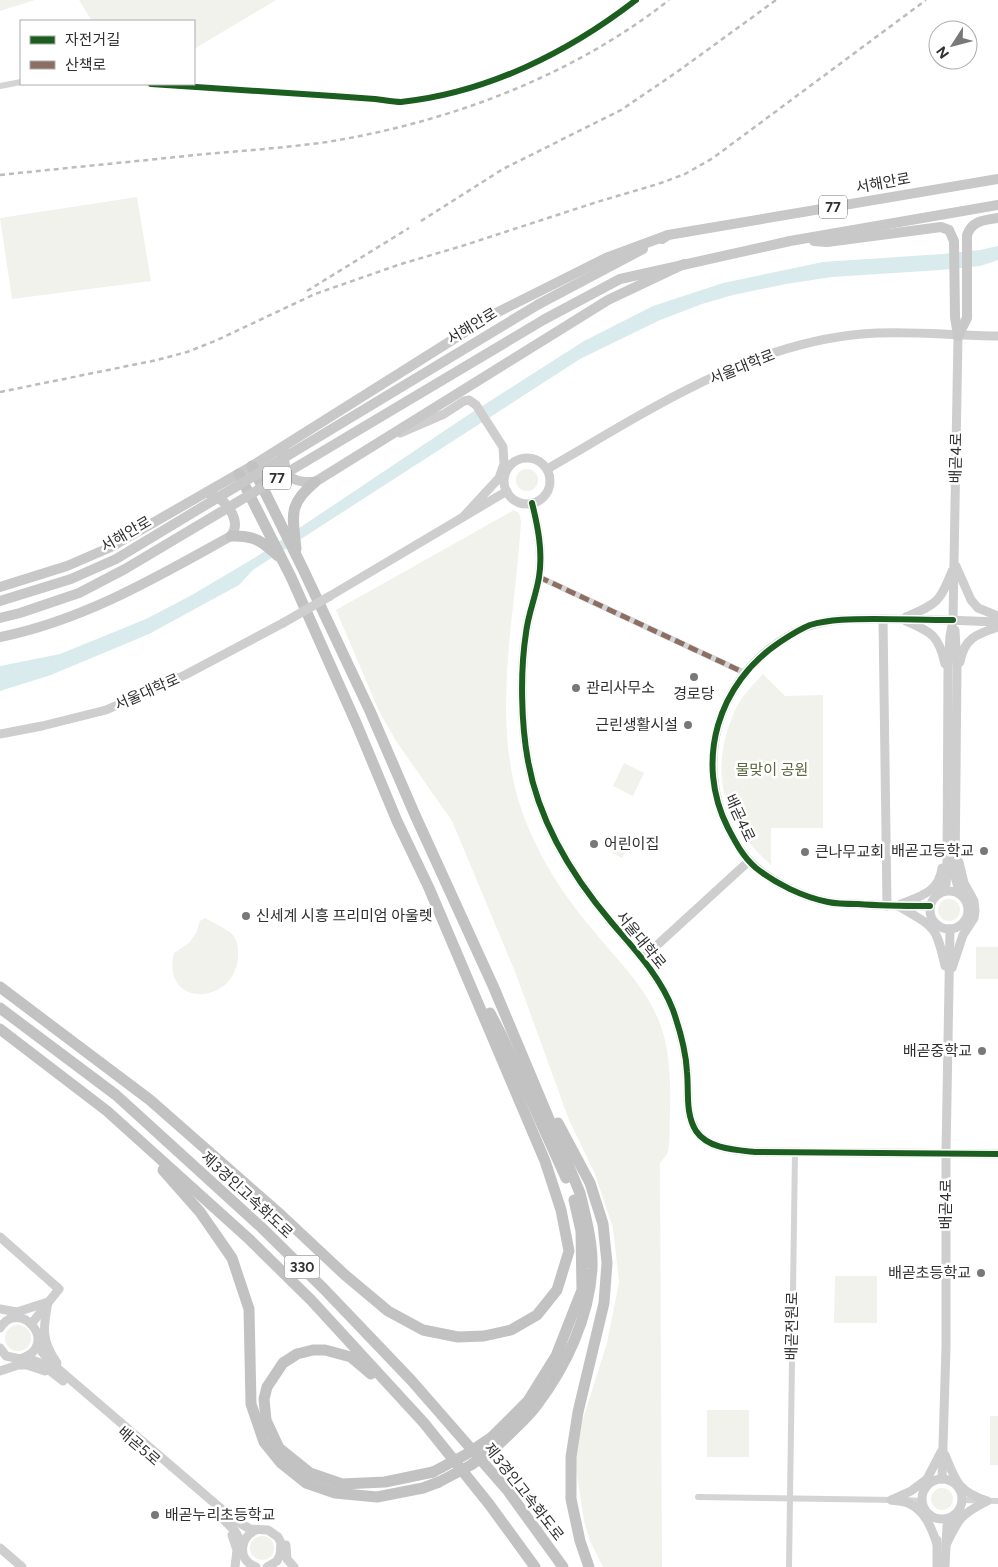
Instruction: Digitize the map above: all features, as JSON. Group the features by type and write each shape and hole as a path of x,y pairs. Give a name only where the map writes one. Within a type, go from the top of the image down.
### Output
{"highway":[{"path":"107,1111 161,1167 200,1212 232,1258 249,1308 251,1404 264,1442 280,1463 306,1483 335,1493 377,1497 423,1488 465,1455 494,1442 536,1406 566,1360 586,1310 592,1268 589,1229 580,1193 494,988 415,816 370,711 252,466"},
{"path":"0,987 150,1100 388,1312 423,1330 458,1337 484,1336 511,1330 536,1316 557,1290 569,1251 561,1210 546,1161 292,577 239,474"},
{"path":"297,556 294,519 295,505 303,492 316,482"},
{"path":"232,536 244,535 259,540 284,562"},
{"path":"448,932 502,1036 551,1145 573,1196 581,1231 582,1290 556,1356 528,1401 494,1442"},
{"name":"제3경인고속화도로","path":"0,1008 116,1095 261,1227 303,1268 418,1387 508,1491 563,1567"},
{"name":"제3경인고속화도로","path":"0,1029 107,1111 256,1246 311,1300 424,1423 489,1504 535,1567"},
{"path":"522,1055 590,1183 603,1224 608,1263 604,1303 578,1412 571,1457 570,1498 580,1541 589,1567"},
{"path":"424,1423 351,1357 325,1350 313,1350 297,1354 283,1363 267,1387 264,1399 266,1420 279,1448 310,1473 342,1484 436,1477"}],"main road":[{"name":"서해안로","path":"0,602 71,579 116,559 538,304 614,266 668,236 998,179"},
{"name":"서해안로","path":"0,618 79,593 125,569 545,319 620,279 790,241 998,205"},
{"path":"958,336 967,318 966,241 968,230 982,220 998,218"},
{"path":"790,241 827,242 941,227 949,230 954,241 955,317 958,336"},
{"path":"0,587 67,566 111,547 239,474 492,315 606,258 668,236"},
{"path":"290,442 283,452 284,464 289,476 298,482 316,482 608,300 684,264"},
{"name":"서울대학로","path":"547,468 656,406 751,361 806,343 861,334 910,333 958,336"},
{"path":"958,336 998,336"},
{"name":"배곧4로","path":"942,892 946,877 951,831 958,336"},
{"path":"383,441 444,414 464,401 470,400 510,454 507,470 505,484 507,491 518,501 532,503 538,501 547,492 550,480 547,468 541,462 526,458 516,461 507,470"},
{"path":"464,516 499,478 504,464 505,447"},
{"name":"서울대학로","path":"0,734 106,710 185,675 284,623 507,491"},
{"path":"0,637 25,632 88,610 143,586 232,536 236,526 232,514 215,495 205,494"},
{"name":"서울대학로","path":"532,503 537,521 540,545 539,577 527,625 524,656 523,717 532,780 538,800 563,856 594,901 642,958 658,981 672,1007 680,1030 688,1073 688,1105 696,1131 704,1139 729,1149 755,1152 998,1154"},
{"path":"955,564 972,600 978,608 998,616"},
{"path":"901,619 937,602 944,591 955,564"},
{"name":"배곧4로","path":"930,906 887,906 829,902 808,896 767,875 749,861 731,834 715,795 713,766 718,728 724,706 731,691 745,673 766,651 787,637 809,626 852,619 998,622"},
{"path":"883,619 887,906"},
{"path":"901,619 921,627 934,637 942,649 953,679"},
{"path":"953,679 965,645 974,636 998,627"},
{"path":"897,906 924,894 936,886 942,872 951,831"},
{"path":"949,981 963,935 974,918 975,910 974,901 964,883 951,831"},
{"name":"배곧4로","path":"951,831 955,877 960,894"},
{"path":"642,958 749,861"},
{"path":"951,890 960,894 968,904 967,917 958,927 950,929 935,924 930,906 936,895 951,890"},
{"path":"897,906 924,921 935,931 939,939 949,981"},
{"name":"배곧4로","path":"942,1479 946,1347 946,1153 950,929"},
{"path":"0,1237 59,1289 32,1323 20,1318 8,1320 1,1325"},
{"path":"0,1309 17,1312 48,1302"},
{"path":"48,1302 44,1324 45,1341 62,1376"},
{"name":"배곧5로","path":"32,1323 38,1334 38,1342 45,1357 62,1376 214,1507 240,1524 256,1530 262,1529 274,1533 280,1543 283,1560 289,1567"},
{"path":"25,1357 33,1352 38,1342"},
{"name":"배곧5로","path":"1,1353 13,1358 25,1357 40,1363 62,1376"},
{"path":"0,1371 12,1366 27,1365 62,1376"},
{"path":"892,1500 911,1491 927,1479 943,1450"},
{"path":"943,1450 952,1474 962,1488 973,1496 987,1501"},
{"path":"937,1567 941,1545 947,1526 951,1518 957,1513 962,1500 958,1487 952,1482 942,1479 932,1481 926,1486 921,1500 924,1510 936,1525 941,1545 946,1567"},
{"path":"892,1500 908,1503 920,1512 941,1545"},
{"path":"941,1545 960,1518 969,1510 987,1501"},
{"path":"214,1507 234,1539 237,1550 235,1567"},
{"name":"배곧5로","path":"214,1507 230,1526 242,1545 245,1564 256,1567"},
{"name":"배곧5로","path":"214,1507 244,1521 255,1524 267,1524 277,1528 285,1540 287,1559 294,1567"},
{"path":"931,1517 939,1520 951,1518"},
{"path":"242,1545 246,1537 256,1530"},
{"path":"0,1548 22,1567"},
{"path":"268,1567 277,1561 281,1552"}],"street":[{"path":"167,85 356,97 399,102 420,99 457,92 499,78 539,60 587,33 636,0"},
{"path":"0,86 20,82"},
{"path":"539,577 745,673"},
{"name":"배곧전원로","path":"789,1567 795,1152"},
{"path":"698,1497 921,1500"},
{"path":"962,1500 998,1501"}],"green space":[{"path":"0,0 35,0 0,11"},
{"path":"79,0 276,0 195,48 195,20 91,20"},
{"path":"137,197 151,281 12,299 0,218"},
{"path":"527,469 535,472 538,480 535,488 527,491 519,488 516,480 519,472"},
{"path":"514,510 519,513 521,521 506,695 510,765 518,799 532,836 561,888 584,920 635,980 649,1000 663,1034 668,1060 670,1134 667,1154 660,1163 662,1567 603,1567 590,1541 584,1521 575,1462 582,1422 607,1343 619,1282 613,1228 595,1174 569,1120 516,974 452,821 396,741 379,711 336,610"},
{"name":"물맞이 공원","path":"763,674 785,696 823,695 823,828 771,828 771,865 754,848 741,831 731,813 724,794 722,775 722,754 735,710"},
{"path":"624,763 644,773 633,796 613,786"},
{"path":"618,845 628,847 622,858 612,853"},
{"path":"949,899 957,902 960,910 957,918 949,921 941,918 938,910 941,902"},
{"path":"205,918 232,934 237,943 238,952 235,970 227,983 215,991 202,994 189,992 178,984 173,972 174,953 189,943 196,933 200,921"},
{"path":"976,947 998,947 998,979 976,979"},
{"path":"835,1276 877,1276 877,1323 834,1323"},
{"path":"18,1325 27,1329 31,1338 27,1347 18,1351 9,1347 5,1338 9,1329"},
{"path":"707,1410 749,1410 749,1457 707,1457"},
{"path":"990,1416 998,1416 998,1465 990,1465"},
{"path":"938,1488 946,1488 953,1495 953,1503 946,1510 938,1510 931,1503 931,1495"},
{"path":"262,1536 270,1540 274,1548 270,1556 262,1560 254,1556 250,1548 254,1540"}],"shaded area":[{"path":"998,246 998,260 980,266 832,277 786,284 733,295 702,304 658,321 580,359 253,570 239,585 149,634 51,675 0,691 0,666 60,654 146,619 190,596 256,557 465,417 584,341 653,306 723,283 823,262 942,254"}],"railway":[{"path":"0,175 327,142 418,122 463,109 550,73 591,52 669,0"},
{"path":"421,221 503,169 621,110 776,0"},
{"path":"0,392 157,360 187,352 215,341 315,294 401,264 685,174 713,158 926,0"},
{"path":"307,291 409,228"}],"marked path":[{"path":"539,577 745,673"}],"cycle path":[{"path":"166,85 398,102 433,97 465,90 526,67 583,37 636,0"},
{"path":"532,503 539,540 540,568 526,633 522,697 526,746 533,784 540,806 559,848 597,905 646,964 668,998 676,1018 684,1048 690,1117 696,1131 708,1142 723,1148 755,1152 998,1154"},
{"path":"930,906 885,906 828,902 800,893 764,874 751,864 728,828 718,802 713,776 713,751 718,725 727,701 741,679 759,659 780,642 798,631 810,625 842,620 953,620"}],"place":[{"name":"경로당","path":"694,677"},
{"name":"관리사무소","path":"576,688"},
{"name":"근린생활시설","path":"688,725"},
{"name":"어린이집","path":"594,844"},
{"name":"배곧고등학교","path":"984,851"},
{"name":"큰나무교회","path":"805,852"},
{"name":"신세계 시흥 프리미엄 아울렛","path":"246,916"},
{"name":"배곧중학교","path":"982,1051"},
{"name":"배곧초등학교","path":"981,1273"},
{"name":"배곧누리초등학교","path":"155,1515"}]}
